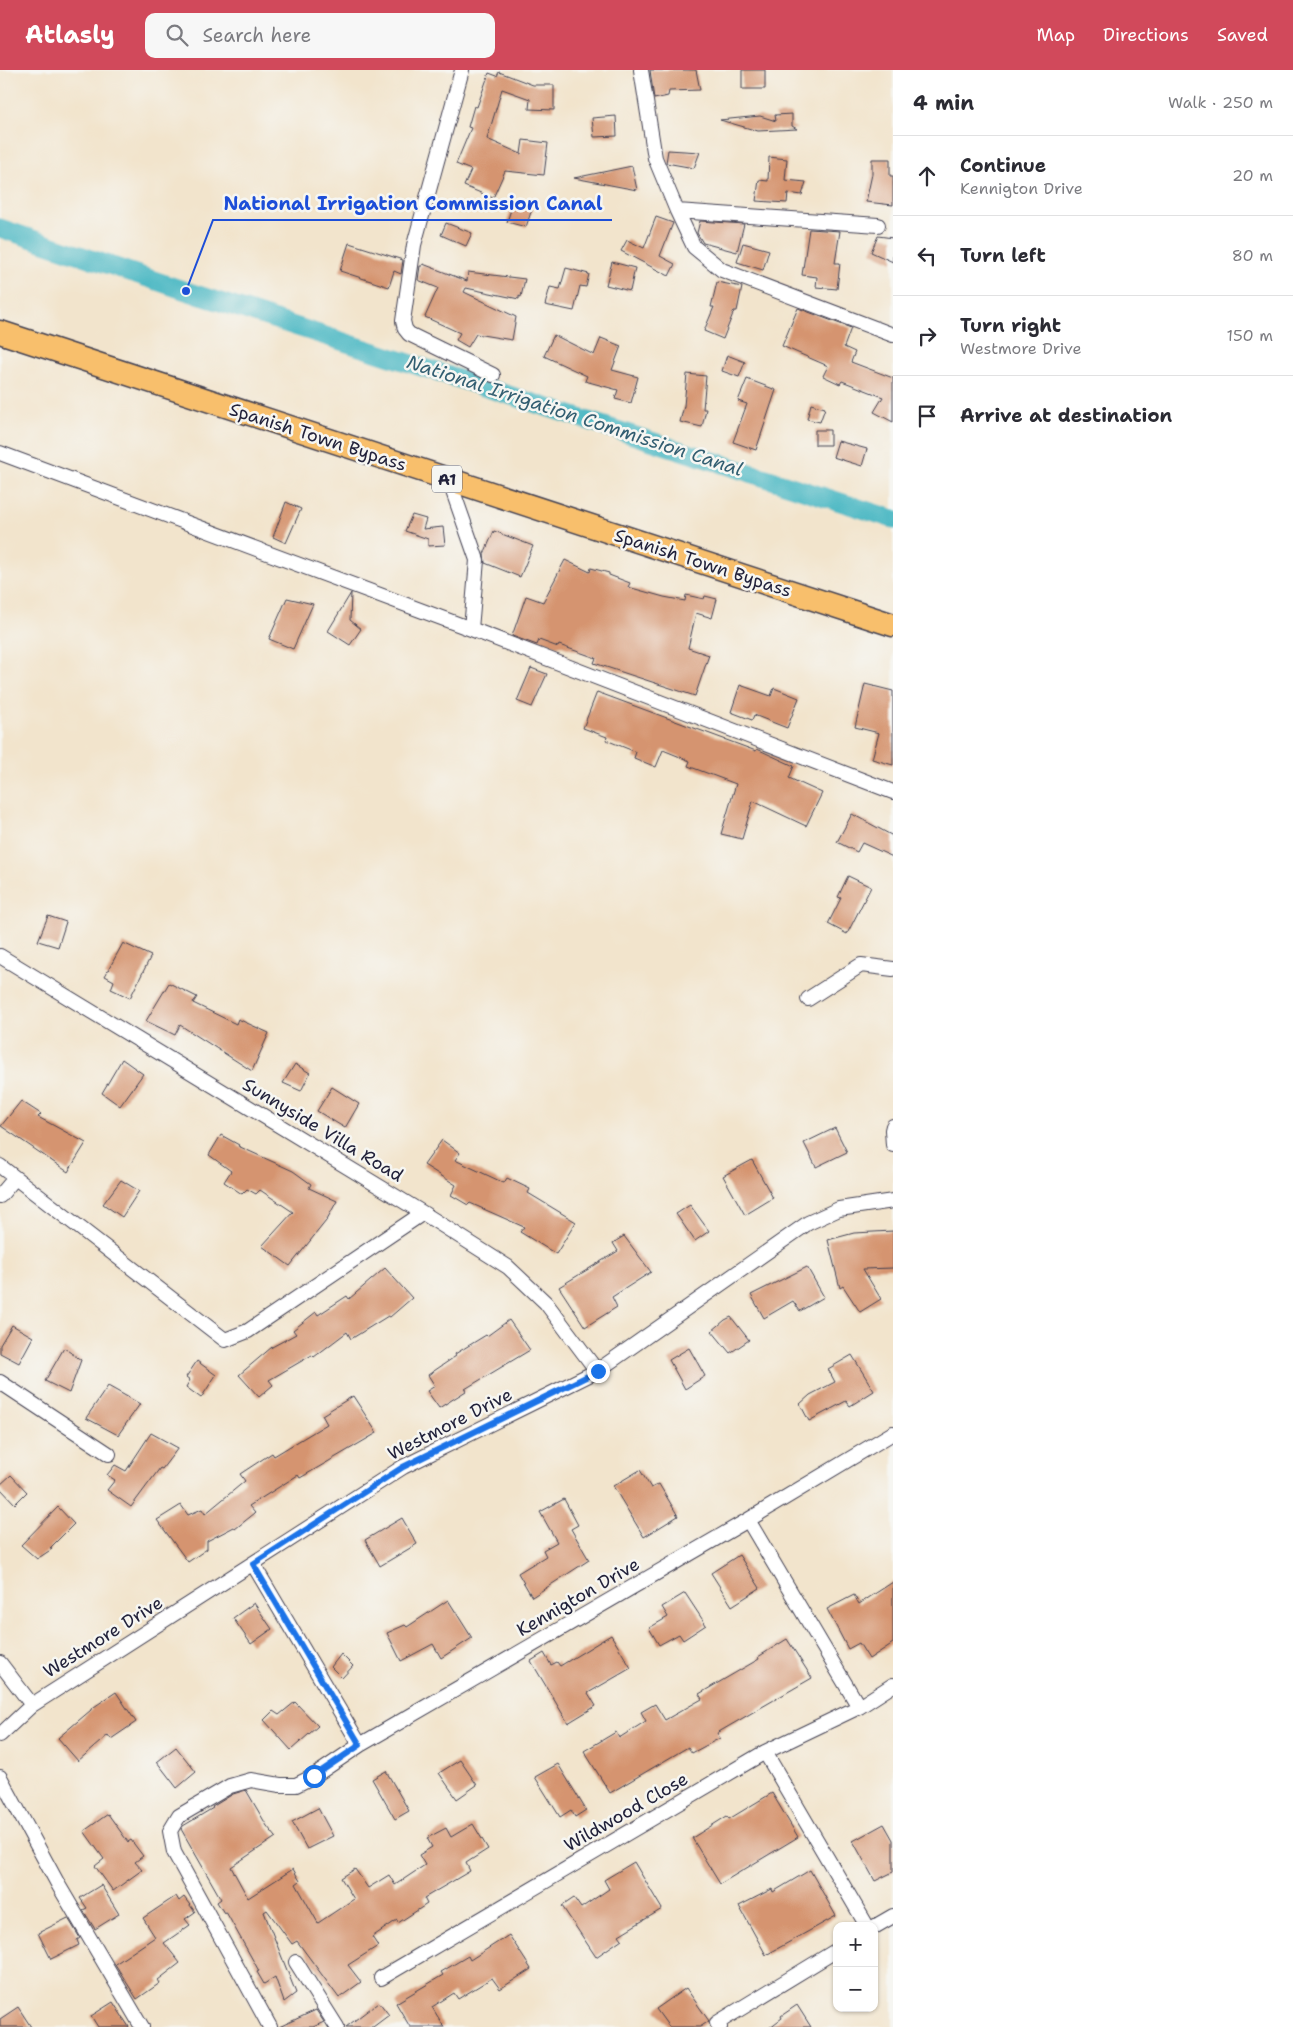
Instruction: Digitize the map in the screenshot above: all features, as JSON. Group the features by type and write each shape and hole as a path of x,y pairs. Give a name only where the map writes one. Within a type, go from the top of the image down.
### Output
{"main road":[{"name":"Spanish Town Bypass","path":"0,332 893,625"}],"street":[{"path":"462,70 414,244 403,321 410,334 493,376"},
{"path":"641,70 655,158 677,212 694,247 722,270 893,335"},
{"path":"677,212 878,225"},
{"path":"0,453 471,629 893,792"},
{"path":"449,480 477,560 471,629"},
{"name":"Sunnyside Villa Road","path":"0,956 423,1212 508,1267 546,1303 598,1371"},
{"path":"808,999 861,965 893,969"},
{"path":"893,1126 893,1145"},
{"path":"0,1166 226,1340 248,1331 423,1212"},
{"path":"0,1196 15,1178"},
{"name":"Westmore Drive","path":"0,1735 32,1705 403,1467 598,1371 808,1223 839,1209 893,1201"},
{"path":"0,1382 109,1454"},
{"name":"Kennigton Drive","path":"270,2027 174,1852 170,1831 179,1816 230,1786 251,1780 280,1785 296,1784 314,1776 360,1745 748,1520 893,1433"},
{"path":"748,1520 858,1707"},
{"path":"253,1564 360,1745"},
{"path":"0,1663 32,1705"},
{"name":"Wildwood Close","path":"381,1978 765,1752 858,1707 893,1685"},
{"path":"765,1752 865,1922"},
{"path":"0,1777 59,1886 142,2027"},
{"path":"878,1925 893,1916"},
{"path":"718,2025 833,1953"},
{"path":"296,1962 337,2027"}],"building":[{"path":"650,70 696,70 700,90 669,91 668,96 654,99"},
{"path":"742,70 765,70 765,89 742,89"},
{"path":"499,72 533,85 554,85 554,110 529,109 530,99 502,89 487,139 521,154 523,140 548,143 544,175 505,171 493,198 464,186 471,170 456,164 471,128 468,127 474,106 477,107 489,73 497,76"},
{"path":"792,114 792,126 797,129 758,131 720,120 760,116 776,121 775,115"},
{"path":"616,116 617,136 594,137 592,118"},
{"path":"668,150 700,152 694,168 666,163"},
{"path":"769,157 787,159 785,180 806,182 802,195 788,193 787,203 756,201 759,180 768,181"},
{"path":"872,159 890,159 890,176 893,176 893,205 866,202 872,174"},
{"path":"632,166 637,190 574,178"},
{"path":"514,200 533,206 526,227 507,222"},
{"path":"656,217 673,223 660,256 675,264 669,276 621,251 627,240 644,248"},
{"path":"700,221 744,224 737,252 703,243 697,233"},
{"path":"446,223 472,233 466,246 441,235"},
{"path":"809,229 840,231 835,263 840,263 837,289 816,287 817,277 802,275"},
{"path":"878,236 893,238 893,262 871,252"},
{"path":"349,243 403,260 401,274 394,271 389,287 340,271"},
{"path":"743,243 769,250 763,270 737,262"},
{"path":"612,262 635,268 630,291 606,285"},
{"path":"423,264 467,281 468,272 525,279 519,299 466,288 464,292 516,317 512,340 476,334 468,347 456,340 460,333 425,317 438,288 418,280 420,266"},
{"path":"566,268 589,274 586,287 580,286 574,311 545,305 550,287 560,289"},
{"path":"717,282 742,287 737,311 734,311 723,339 704,331 714,307 711,307"},
{"path":"798,308 851,328 844,347 855,352 851,362 893,378 893,422 874,412 883,397 842,381 840,384 823,376 828,366 782,346"},
{"path":"554,335 594,355 601,338 621,346 612,370 638,377 631,403 615,399 618,390 585,381 587,376 544,356"},
{"path":"727,355 745,362 739,377 722,371"},
{"path":"687,374 706,376 703,409 706,409 702,427 680,422 684,406"},
{"path":"747,379 776,390 756,450 733,442 747,404 738,401"},
{"path":"811,404 825,408 820,422 807,419"},
{"path":"815,430 830,430 830,445 815,445"},
{"path":"838,441 867,449 862,466 833,457"},
{"path":"286,502 301,509 286,543 273,537"},
{"path":"412,515 426,519 423,529 443,527 445,545 428,546 428,539 405,531"},
{"path":"494,531 533,546 520,577 485,563 484,554"},
{"path":"565,560 590,572 591,568 609,573 609,575 630,583 628,587 664,597 685,601 686,595 704,599 705,596 717,599 712,618 696,613 688,648 709,655 695,696 594,663 596,658 559,645 558,647 539,640 537,645 512,636 526,596 543,602"},
{"path":"351,593 350,620 361,629 350,645 328,631"},
{"path":"287,598 313,604 293,649 269,639"},
{"path":"531,668 547,674 532,707 517,701"},
{"path":"865,684 893,691 893,765 872,759 879,733 855,727"},
{"path":"740,685 771,696 774,688 799,698 787,728 754,715 752,720 731,712"},
{"path":"597,692 756,751 757,749 794,766 789,778 822,793 806,826 753,801 742,839 721,834 736,784 688,766 690,761 663,750 656,767 634,758 636,752 606,740 607,737 583,728"},
{"path":"852,814 893,836 893,857 862,843 857,852 837,842"},
{"path":"848,876 871,887 847,934 828,924 841,898 838,897"},
{"path":"48,916 66,922 58,947 38,941"},
{"path":"123,943 151,956 130,998 111,989 114,981 105,976"},
{"path":"169,983 197,997 193,1003 236,1024 238,1019 269,1033 252,1071 180,1025 175,1035 146,1021"},
{"path":"122,1059 143,1074 120,1106 102,1093"},
{"path":"295,1064 310,1073 301,1091 283,1083"},
{"path":"332,1087 359,1104 345,1128 317,1111"},
{"path":"21,1101 41,1114 38,1117 86,1143 68,1172 1,1126"},
{"path":"835,1128 847,1152 816,1167 804,1143"},
{"path":"221,1135 238,1146 293,1171 311,1184 309,1188 337,1201 326,1221 290,1266 262,1246 293,1212 260,1190 256,1194 247,1189 242,1194 224,1182 231,1171 209,1155"},
{"path":"442,1140 460,1153 455,1160 504,1183 507,1178 530,1189 528,1193 576,1222 556,1254 520,1232 524,1227 470,1203 468,1205 451,1195 456,1185 424,1165"},
{"path":"752,1160 773,1198 745,1215 723,1176"},
{"path":"121,1180 139,1191 122,1217 103,1204"},
{"path":"690,1205 709,1231 695,1241 676,1214"},
{"path":"893,1231 893,1268 863,1269 881,1299 860,1312 843,1286 840,1288 828,1240 854,1233"},
{"path":"624,1236 651,1272 612,1297 617,1307 585,1327 559,1287 618,1251 613,1243"},
{"path":"807,1267 824,1297 800,1311 793,1301 764,1318 751,1295"},
{"path":"385,1268 412,1298 390,1317 388,1316 351,1339 347,1332 314,1357 312,1355 269,1380 273,1385 259,1397 239,1375 272,1347 296,1334 293,1330 316,1312 318,1315 347,1296 349,1299"},
{"path":"731,1317 749,1340 730,1353 712,1331"},
{"path":"509,1320 530,1350 465,1389 466,1391 439,1408 427,1391 435,1386 428,1375 456,1356 455,1354 487,1336"},
{"path":"12,1325 33,1337 19,1363 0,1353 0,1345"},
{"path":"64,1348 81,1360 69,1393 45,1381"},
{"path":"689,1348 705,1376 685,1389 669,1360"},
{"path":"852,1355 874,1391 850,1406 846,1401 809,1421 800,1404 810,1395 835,1382 828,1369"},
{"path":"197,1361 216,1375 201,1398 186,1387 190,1380 186,1377"},
{"path":"108,1386 140,1404 118,1435 86,1418"},
{"path":"353,1396 377,1433 300,1478 298,1475 249,1506 255,1513 235,1529 234,1527 207,1541 207,1549 188,1562 157,1520 181,1505 188,1515 202,1509 205,1514 245,1481 240,1474 272,1453 274,1456 327,1424 322,1415"},
{"path":"151,1433 178,1448 162,1469 160,1468 131,1507 107,1490 115,1480 107,1475 115,1465 126,1471"},
{"path":"640,1470 651,1488 659,1484 678,1516 644,1537 613,1486"},
{"path":"11,1475 27,1492 15,1504 0,1488 0,1485"},
{"path":"564,1499 578,1525 571,1529 589,1560 532,1597 518,1573 546,1556 543,1550 557,1542 540,1512"},
{"path":"58,1507 74,1524 50,1548 52,1549 37,1559 21,1545"},
{"path":"402,1518 417,1544 380,1566 365,1540"},
{"path":"739,1555 760,1588 732,1606 711,1573"},
{"path":"893,1582 893,1643 869,1659 859,1643 848,1649 827,1609 854,1595 859,1604"},
{"path":"685,1593 706,1625 683,1640 679,1634 659,1645 649,1628 668,1617 662,1607"},
{"path":"448,1600 472,1638 441,1658 433,1644 401,1661 387,1633 405,1625 407,1627"},
{"path":"254,1603 272,1629 251,1644 233,1618"},
{"path":"611,1635 631,1668 588,1693 596,1706 568,1723 531,1661 544,1653 551,1665 557,1662 560,1666"},
{"path":"787,1639 812,1678 717,1733 720,1738 692,1753 688,1747 610,1793 584,1751 616,1732 619,1738 646,1721 641,1712 655,1704 665,1720 702,1699 699,1694 759,1659 758,1657"},
{"path":"341,1654 353,1666 342,1678 331,1667"},
{"path":"116,1692 136,1722 111,1739 108,1735 78,1761 58,1738 91,1709"},
{"path":"295,1702 318,1726 291,1750 264,1720 273,1711 279,1715"},
{"path":"176,1747 196,1772 177,1788 157,1762"},
{"path":"460,1760 477,1785 457,1799 439,1773"},
{"path":"558,1764 586,1810 575,1817 571,1810 560,1817 535,1777"},
{"path":"386,1771 409,1811 395,1819 372,1779"},
{"path":"246,1790 267,1826 276,1837 231,1867 248,1898 293,1869 300,1881 296,1884 318,1923 354,1899 341,1878 355,1869 368,1888 389,1875 395,1885 425,1865 419,1855 432,1847 427,1838 446,1828 451,1837 473,1824 488,1849 466,1863 470,1871 424,1898 427,1904 398,1923 397,1920 372,1937 378,1946 348,1965 361,1982 339,1998 297,1941 292,1944 267,1910 264,1912 296,1993 284,2002 275,1977 264,1984 257,1972 259,1971 226,1912 224,1913 217,1902 221,1899 181,1829 233,1794"},
{"path":"772,1793 798,1837 720,1884 692,1838 727,1816 729,1819"},
{"path":"318,1808 333,1836 307,1849 292,1822"},
{"path":"108,1814 128,1842 131,1840 143,1856 135,1862 142,1870 113,1891 95,1866 104,1859 84,1831"},
{"path":"884,1824 893,1840 893,1872 875,1881 853,1841"},
{"path":"634,1862 662,1909 619,1935 622,1939 596,1957 562,1906 574,1898 581,1908 609,1889 604,1880"},
{"path":"810,1870 836,1916 766,1955 739,1906 772,1889 773,1892"},
{"path":"101,1885 119,1914 95,1929 83,1910 87,1908 80,1898"},
{"path":"176,1896 179,1901 184,1897 195,1912 185,1919 190,1925 164,1943 180,1963 158,1980 160,1983 137,1999 115,1964 155,1937 143,1918"},
{"path":"68,1918 80,1938 77,1940 79,1945 51,1959 38,1933"},
{"path":"509,1935 531,1969 500,1989 492,1978 458,1999 454,1993 432,2007 444,2027 410,2027 396,2003 443,1975 441,1972 468,1956 470,1960"},
{"path":"686,1988 709,2021 700,2027 669,2027 656,2009"},
{"path":"113,2002 129,2027 98,2027 91,2016"},
{"path":"379,2002 389,2015 373,2027 346,2027"},
{"path":"797,2005 811,2027 770,2027 782,2018 781,2016"},
{"path":"18,2007 31,2027 0,2027 0,2019"},
{"path":"316,2010 324,2022 313,2027 279,2027"}],"waterway":[{"name":"National Irrigation Commission Canal","path":"0,228 186,291 893,519"}],"place":[{"name":"National Irrigation Commission Canal","path":"186,291"}],"route":[{"path":"314,1776 360,1745 253,1564 403,1467 598,1371"}]}
